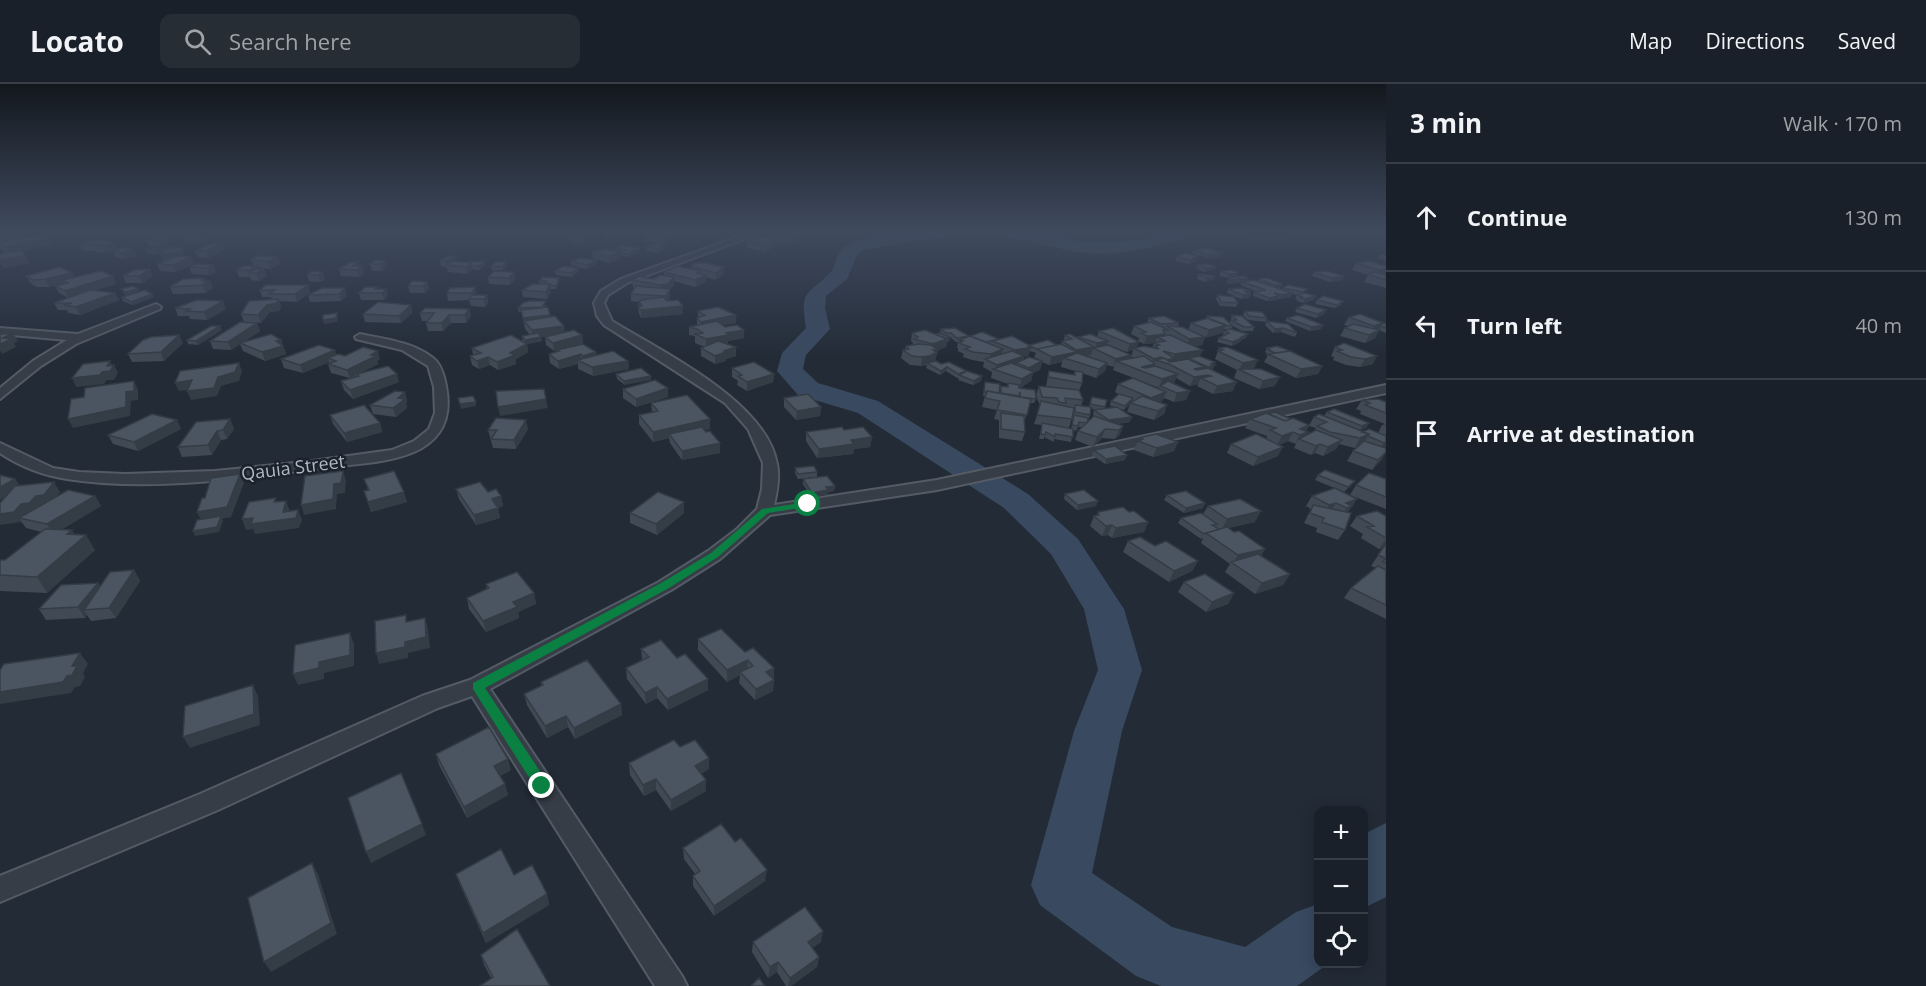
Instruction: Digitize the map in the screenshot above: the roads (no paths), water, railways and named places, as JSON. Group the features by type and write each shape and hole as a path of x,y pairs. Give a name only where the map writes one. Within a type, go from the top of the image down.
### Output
{"street":[{"path":"647,273 603,292 598,304 601,316 608,323 729,400 745,417 759,436 770,463 770,489 765,511"},
{"path":"0,395 36,362 76,337 156,308"},
{"path":"0,331 76,337"},
{"name":"Qauia Street","path":"0,447 36,467 102,478 244,474 395,454 413,448 435,432 441,419 443,404 436,369 429,360 409,351 360,337"},
{"path":"0,889 209,802 430,702 477,686 665,586 714,555 765,511 937,485 1386,389"},
{"path":"477,686 672,986"}],"waterway":[{"path":"841,273 816,294 814,308 818,329 794,353 790,371 808,389 868,407 1016,501 1065,547 1104,609 1120,670 1098,731 1060,885 1158,954 1251,980 1314,937"},
{"path":"1368,874 1386,849"}]}
